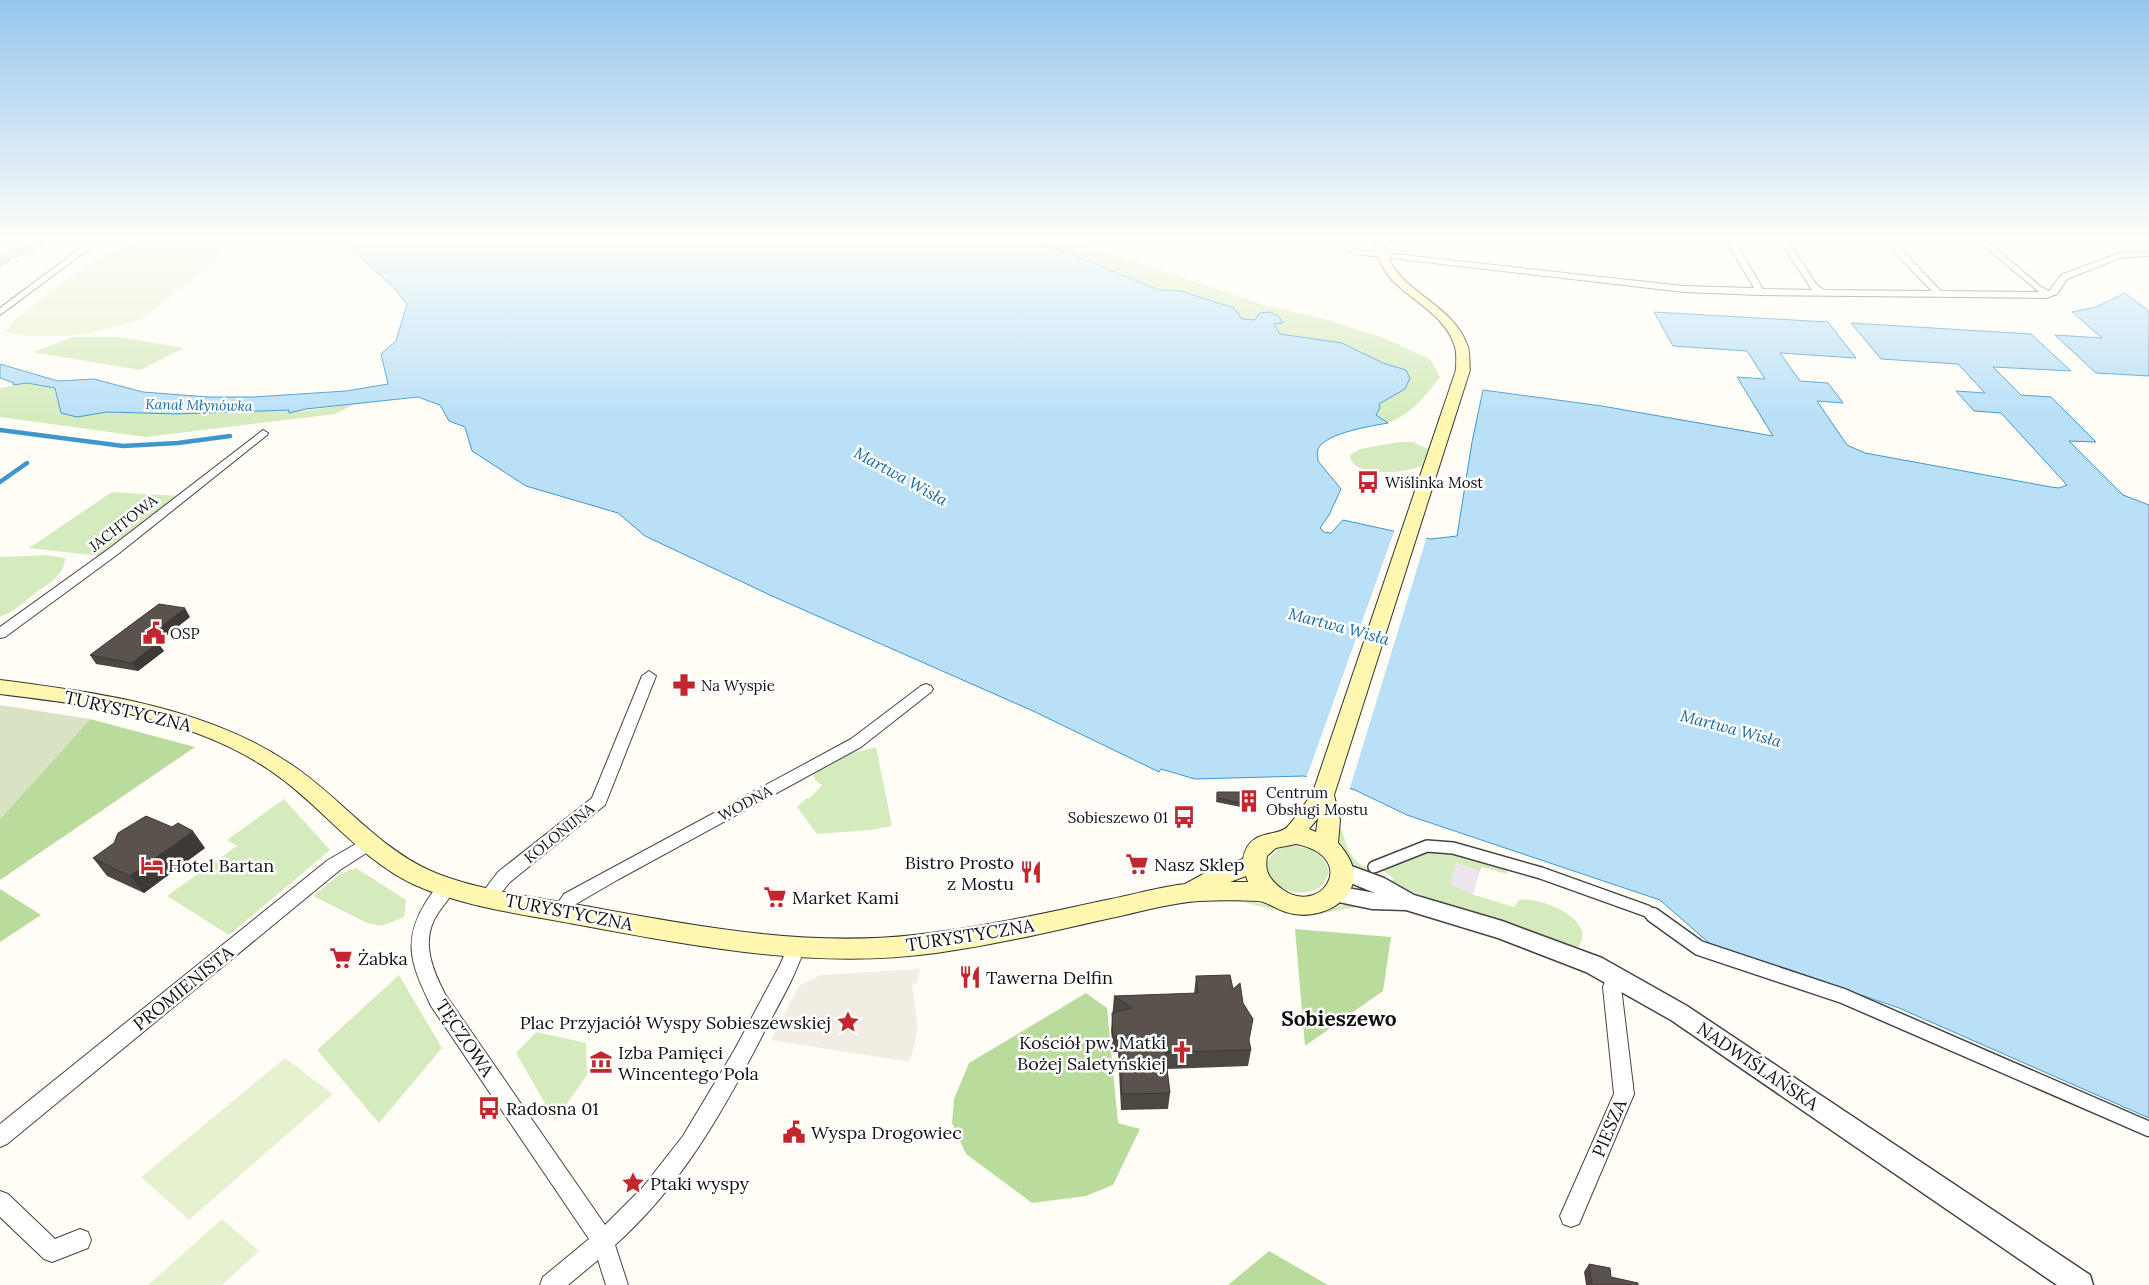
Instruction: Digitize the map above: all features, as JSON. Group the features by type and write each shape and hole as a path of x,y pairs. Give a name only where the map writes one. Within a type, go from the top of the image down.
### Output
{"main road":[{"path":"1296,835 1302,821 1324,792 1463,370 1463,349 1451,326 1436,309 1424,300"},
{"name":"TURYSTYCZNA","path":"0,687 115,705 168,716 210,731 238,744 286,771 368,843 421,879 488,897 684,934 795,949 855,949 941,942 992,934 1186,893 1267,892"},
{"path":"1324,792 1328,820 1326,845"},
{"path":"1296,835 1311,838 1326,845 1337,857 1343,871 1342,883 1336,894 1325,901 1311,905 1295,905 1280,900 1267,892 1254,874 1254,856 1267,841 1280,836 1296,835"},
{"name":"TURYSTYCZNA","path":"1186,893 1222,875 1253,865"}],"street":[{"path":"0,312 16,300"},
{"name":"JACHTOWA","path":"0,634 107,556 263,433"},
{"name":"KOLONIJNA","path":"488,897 504,877 599,801 649,676"},
{"name":"WODNA","path":"561,912 570,899 613,874 856,743 926,689"},
{"name":"PROMIENISTA","path":"0,1137 321,876 368,843"},
{"path":"1374,867 1427,846 1453,848 1541,873 1647,911 1699,948 1843,996 2149,1129"},
{"name":"NADWIŚLAŃSKA","path":"1343,871 1376,884 1408,902 1547,946 1616,976 1678,1013 2080,1285"},
{"name":"TĘCZOWA","path":"447,887 429,909 419,933 420,957 432,988 438,1000 594,1226 602,1241 617,1285"},
{"name":"NADWIŚLAŃSKA","path":"1336,894 1372,901 1408,902"},
{"path":"551,1285 651,1195 694,1139 789,967 795,949"},
{"name":"PIESZA","path":"1571,1216 1624,1094 1612,987 1616,976"},
{"path":"0,1202 52,1251 80,1240"}],"shaded area":[{"path":"1444,859 1480,871 1473,895 1436,881"},
{"name":"Plac Przyjaciół Wyspy Sobieszewskiej","path":"920,969 917,983 912,985 918,1029 910,1062 771,1040 799,986 820,975"}],"green space":[{"path":"40,300 166,300 143,319 82,335 25,336 5,332 13,321"},
{"path":"1209,300 1249,300 1325,319 1384,338 1430,359 1440,377 1417,404 1404,415 1388,423 1376,415 1380,408 1379,404 1405,389 1406,370 1383,363 1342,343 1280,334 1273,324 1282,323 1242,319 1234,308"},
{"path":"73,337 120,337 184,348 140,370 33,352"},
{"path":"27,383 56,388 56,395 77,417 107,412 177,414 289,410 289,413 355,404 335,414 146,437 0,417 0,388"},
{"path":"1399,442 1413,442 1428,449 1423,465 1394,472 1369,471 1359,468 1353,462 1350,455 1360,449"},
{"path":"112,492 181,496 100,556 29,548"},
{"path":"45,555 65,558 64,565 58,576 17,608 0,617 0,557"},
{"path":"0,705 90,719 0,819"},
{"path":"90,719 195,747 0,880 0,819"},
{"path":"876,747 892,826 871,830 817,834 797,807 807,798 809,799 822,785 816,781 811,772 846,755"},
{"path":"284,799 330,850 229,935 167,896 237,846 227,840"},
{"path":"1335,827 1342,830 1353,858 1372,874 1357,867 1346,856"},
{"path":"1289,846 1309,849 1323,860 1329,873 1322,886 1308,892 1294,892 1282,887 1273,880 1268,871 1269,861 1275,852"},
{"path":"1440,849 1508,869 1507,874 1482,867 1480,871 1456,863 1450,884 1474,895 1514,907 1519,900 1527,900 1546,904 1565,912 1579,925 1582,932 1577,950 1392,885 1393,878 1382,870 1428,850"},
{"path":"356,868 406,900 404,917 382,926 367,923 313,896 339,875"},
{"path":"0,889 41,915 0,942"},
{"path":"1243,902 1252,902 1304,914 1319,913 1350,904 1362,906 1308,916"},
{"path":"1295,929 1391,937 1383,991 1305,1046"},
{"path":"399,975 442,1048 379,1123 317,1050"},
{"path":"1086,993 1107,1008 1118,1123 1140,1129 1113,1185 1086,1196 1032,1203 966,1154 952,1123 954,1099 969,1063"},
{"path":"536,1032 586,1043 587,1075 555,1121 516,1053"},
{"path":"285,1058 333,1094 189,1220 141,1177"},
{"path":"222,1219 259,1251 222,1285 148,1285"},
{"path":"1269,1251 1328,1285 1228,1285"}],"water":[{"path":"404,300 1209,300 1234,308 1242,319 1255,320 1260,313 1270,312 1279,317 1283,323 1274,324 1280,334 1342,343 1383,363 1406,370 1410,378 1405,389 1379,404 1380,408 1376,415 1388,423 1361,428 1339,435 1322,443 1318,449 1318,461 1341,489 1329,515 1320,528 1324,532 1331,533 1343,520 1430,539 1457,536 1472,442 1483,390 1602,406 1773,436 1737,377 1765,379 1747,351 1673,346 1654,312 1828,322 1856,358 1780,353 1800,381 1828,383 1843,403 1817,401 1847,445 1865,453 2059,488 2067,485 2001,413 1974,411 1956,391 1985,393 1958,364 1881,359 1851,323 2031,334 2071,371 1993,367 2021,395 2051,397 2096,442 2069,441 2123,495 2149,505 2149,1118 1899,1008 1709,943 1660,900 1407,815 1355,790 1304,776 1195,779 1161,769 1159,772 1033,711 772,596 645,536 618,513 526,486 472,451 465,427 449,421 440,405 418,397 306,409 289,413 289,410 177,414 107,412 77,417 61,413 55,388 27,383 13,385 14,383 0,378 0,364 58,381 94,379 143,392 208,397 253,397 346,391 388,384 381,354 396,341 407,304"},
{"path":"2111,300 2134,300 2149,311 2149,376 2096,373 2055,335 2102,338 2072,312 2096,307"}],"pier":[{"path":"1395,529 1427,536 1349,791 1306,779"}],"building":[{"path":"159,604 185,608 143,640 158,643 132,663 90,655"},
{"path":"1217,792 1254,792 1256,806 1217,798"},
{"path":"146,816 172,827 178,823 193,831 130,876 93,858 114,843 118,833"},
{"name":"Kościół pw. Matki Bożej Saletyńskiej","path":"1230,975 1233,989 1240,983 1243,1003 1253,1019 1249,1040 1251,1050 1165,1052 1170,1093 1122,1094 1119,1036 1113,1036 1112,1013 1132,1008 1114,996 1198,993 1196,976"},
{"path":"1589,1264 1610,1268 1611,1277 1638,1283 1638,1285 1592,1285"}],"waterway":[{"path":"0,430 123,446 178,443 230,436"},
{"path":"0,482 27,463"}],"place":[{"name":"Wiślinka Most","path":"1368,482"},
{"name":"OSP","path":"154,633"},
{"name":"Na Wyspie","path":"684,685"},
{"name":"Centrum Obsługi Mostu","path":"1249,801"},
{"name":"Sobieszewo 01","path":"1184,817"},
{"name":"Nasz Sklep","path":"1137,864"},
{"name":"Hotel Bartan","path":"152,865"},
{"name":"Bistro Prosto z Mostu","path":"1031,872"},
{"name":"Market Kami","path":"775,897"},
{"name":"Żabka","path":"341,958"},
{"name":"Tawerna Delfin","path":"970,977"},
{"name":"Plac Przyjaciół Wyspy Sobieszewskiej","path":"848,1022"},
{"name":"Kościół pw. Matki Bożej Saletyńskiej","path":"1182,1052"},
{"name":"Izba Pamięci Wincentego Pola","path":"601,1062"},
{"name":"Radosna 01","path":"489,1108"},
{"name":"Wyspa Drogowiec","path":"794,1132"},
{"name":"Ptaki wyspy","path":"633,1183"}],"district":[{"name":"Sobieszewo","path":"1339,1018"}],"water label":[{"name":"Kanał Młynówka","path":"199,405"},
{"name":"Martwa Wisła","path":"901,476"},
{"name":"Martwa Wisła","path":"1339,626"},
{"name":"Martwa Wisła","path":"1731,728"}]}
